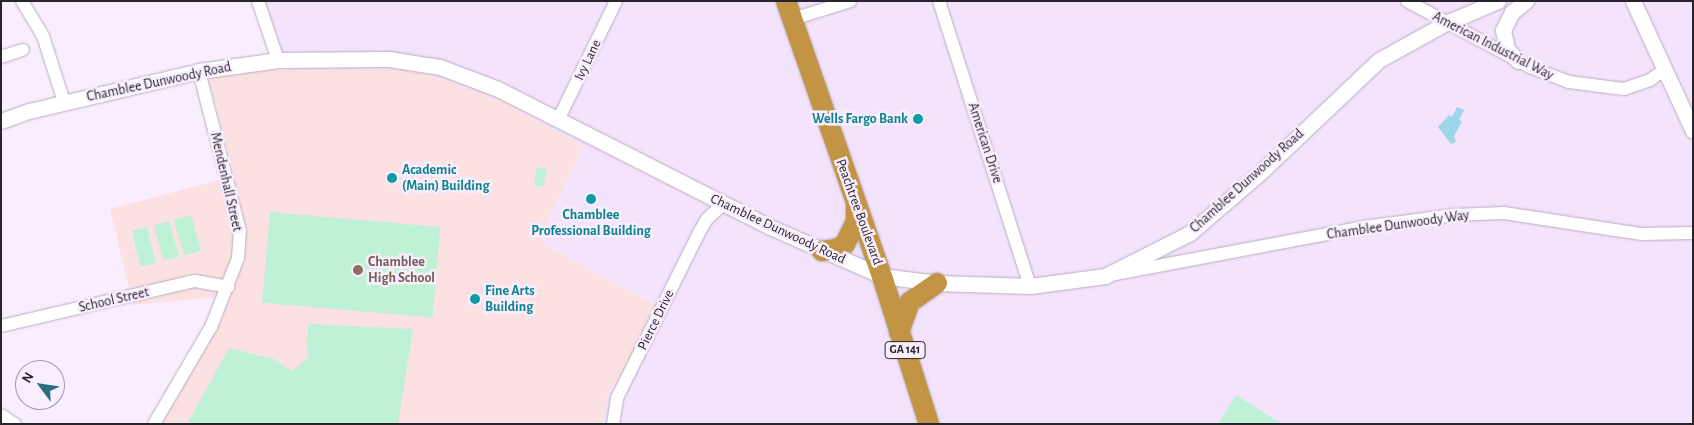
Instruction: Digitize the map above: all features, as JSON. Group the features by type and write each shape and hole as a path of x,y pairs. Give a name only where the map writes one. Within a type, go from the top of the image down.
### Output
{"highway":[{"name":"Peachtree Boulevard","path":"790,10 882,276 929,424"},
{"path":"822,251 837,249 845,244 857,215 855,198"},
{"path":"899,332 910,302 937,283"}],"street":[{"path":"22,1 43,36 64,102"},
{"path":"258,1 278,60"},
{"name":"Ivy Lane","path":"560,118 616,1"},
{"path":"790,10 850,1"},
{"name":"American Drive","path":"938,1 1030,286"},
{"name":"American Industrial Way","path":"1407,1 1518,61 1559,79 1610,88 1635,86 1665,69"},
{"name":"Chamblee Dunwoody Road","path":"1,121 64,102 198,71 278,60 389,58 440,67 560,118 723,204 822,251 882,276 937,283 1030,286 1105,276 1190,233 1262,171 1379,60 1446,23 1498,1"},
{"path":"1518,61 1507,49 1503,30 1512,12 1526,1"},
{"path":"1633,1 1693,131"},
{"path":"1,57 23,50"},
{"name":"Mendenhall Street","path":"154,424 211,326 238,258 240,231 198,71"},
{"name":"Pierce Drive","path":"707,219 708,196"},
{"name":"Pierce Drive","path":"613,424 617,398 707,219 723,204"},
{"name":"Chamblee Dunwoody Way","path":"1105,276 1233,254 1364,227 1484,214 1504,213 1642,234 1693,233"},
{"name":"School Street","path":"1,326 195,281 228,287"},
{"path":"1,415 15,424"}],"shaded area":[{"path":"261,1 1693,1 1693,424 603,424 607,395 622,375 657,306 543,244 543,231 584,146 501,101 417,70 286,71"},
{"name":"Chamblee High School","path":"252,70 417,70 501,101 584,146 543,231 543,244 657,306 622,375 607,395 603,424 151,424 206,328 217,297 133,305 110,209 234,176 209,79"}],"green space":[{"path":"537,167 547,169 543,187 534,185"},
{"path":"270,212 440,227 432,318 262,303"},
{"path":"191,215 201,251 184,256 174,220"},
{"path":"169,221 179,257 164,261 154,225"},
{"path":"147,227 156,263 140,267 131,231"},
{"path":"309,324 413,329 398,424 187,424 229,348 274,359 292,371 309,357 306,342"},
{"path":"1236,395 1282,424 1218,424"}],"water":[{"path":"1457,107 1464,110 1459,120 1462,122 1454,136 1456,142 1451,144 1438,127 1449,115 1452,117"}],"place":[{"name":"Wells Fargo Bank","path":"918,119"},
{"name":"Academic (Main) Building","path":"392,178"},
{"name":"Chamblee Professional Building","path":"591,199"},
{"name":"Chamblee High School","path":"358,270"},
{"name":"Fine Arts Building","path":"475,299"}]}
